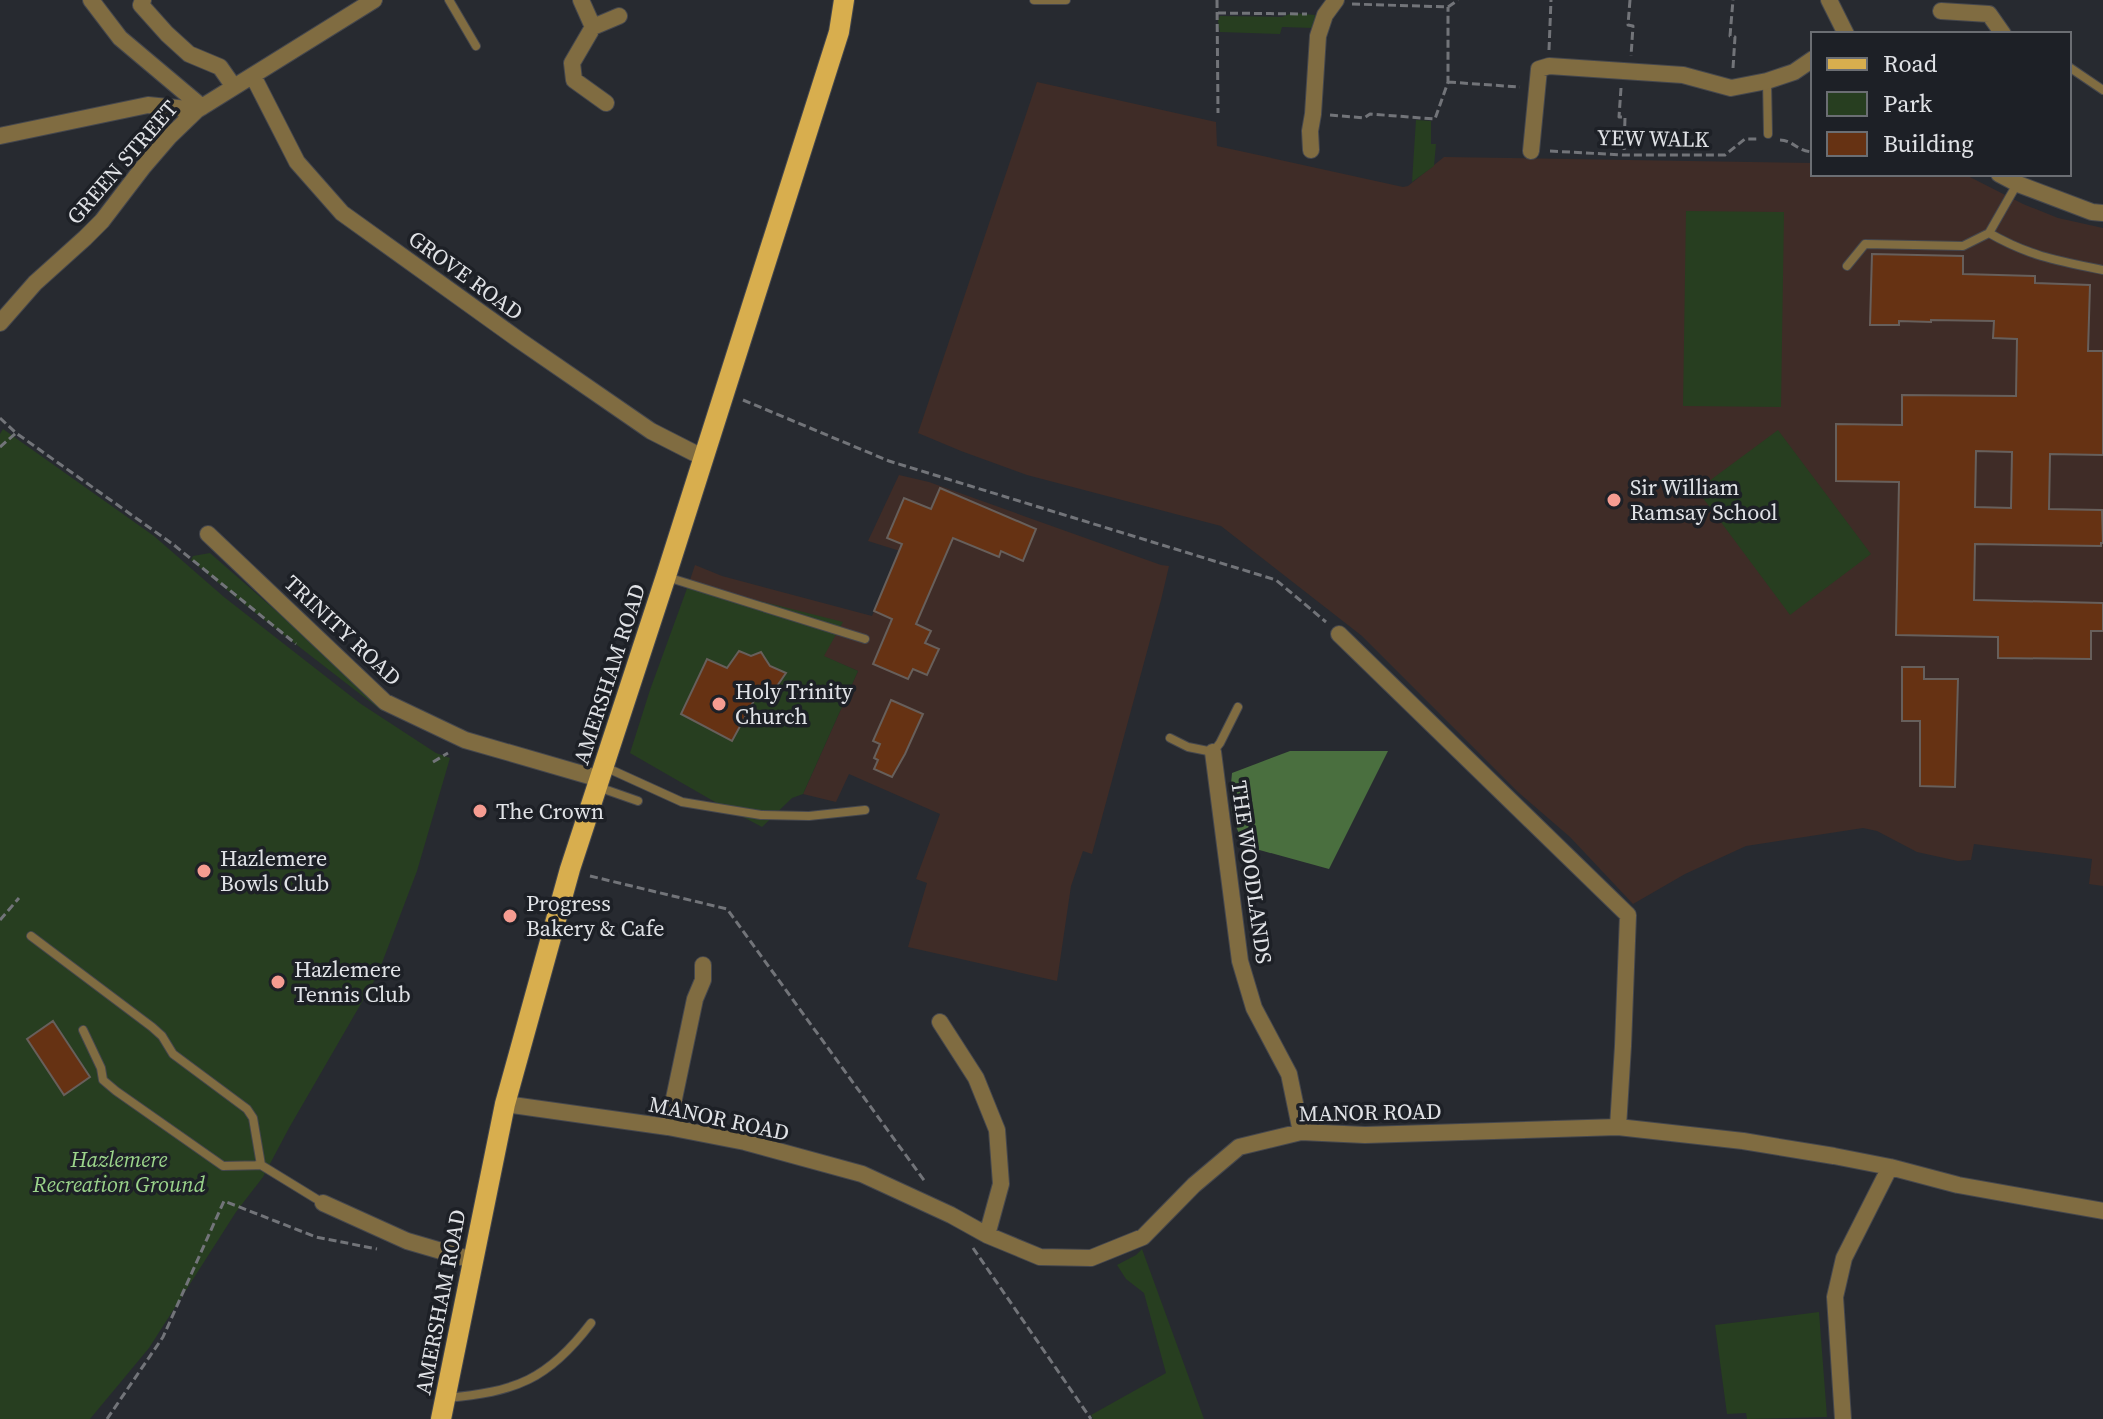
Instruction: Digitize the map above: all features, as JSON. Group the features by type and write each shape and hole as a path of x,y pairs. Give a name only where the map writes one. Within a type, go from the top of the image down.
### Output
{"main road":[{"name":"AMERSHAM ROAD","path":"443,1409 505,1104 570,869 839,32 844,0"}],"street":[{"path":"91,0 120,38 199,108"},
{"path":"143,0 141,5 167,34 189,54 220,67 234,87"},
{"name":"GREEN STREET","path":"0,323 35,283 102,221 144,166 199,108 374,0"},
{"path":"581,0 593,27"},
{"path":"1311,150 1318,36 1325,15 1336,0"},
{"path":"1829,0 1845,32"},
{"path":"1941,11 1989,14 2002,32"},
{"path":"606,103 574,80 572,63 593,27 619,16"},
{"path":"1531,151 1539,69 1549,66 1683,75 1731,88 1794,72 1811,60"},
{"name":"GROVE ROAD","path":"253,76 297,162 342,213 651,431 704,458"},
{"path":"0,136 148,105 199,108"},
{"path":"2003,176 2092,212 2103,213"},
{"name":"TRINITY ROAD","path":"208,534 385,702 465,740 601,777"},
{"path":"1339,634 1628,915 1618,1127"},
{"name":"THE WOODLANDS","path":"1213,752 1240,961 1254,1008 1289,1074 1301,1132"},
{"path":"668,1127 695,999 703,980 703,965"},
{"path":"940,1022 976,1078 997,1130 1001,1184 987,1235"},
{"name":"MANOR ROAD","path":"505,1104 668,1127 745,1142 862,1174 987,1235 1040,1257 1091,1258 1143,1237 1194,1185 1239,1147 1301,1132 1365,1135 1618,1127 1743,1141 1890,1167 1958,1185 2103,1211"},
{"path":"1843,1419 1835,1297 1844,1258 1890,1167"},
{"path":"323,1203 397,1237 472,1260"}],"lane":[{"path":"449,0 476,46"},
{"path":"1034,0 1066,0"},
{"path":"2071,68 2103,90"},
{"path":"1767,81 1768,137"},
{"path":"1847,266 1865,244 1963,246 1989,233 2018,184"},
{"path":"1989,233 2014,248 2045,259 2103,270"},
{"path":"666,576 865,639"},
{"path":"1170,738 1188,747 1213,752 1238,707"},
{"path":"601,777 638,801"},
{"path":"601,777 682,802 773,815 809,816 865,810"},
{"path":"31,936 152,1027 173,1054 247,1109 253,1118 261,1165"},
{"path":"83,1030 101,1068 103,1080 116,1091 223,1166 261,1165 323,1203"},
{"path":"443,1409 528,1381 567,1351 591,1323"}],"path":[{"path":"1217,0 1218,113"},
{"path":"1313,114 1435,119 1448,82 1448,7 1458,0"},
{"path":"1549,66 1551,0"},
{"path":"1624,155 1625,117 1619,117 1633,26 1628,25 1630,0"},
{"path":"1731,88 1735,37 1730,36 1733,0"},
{"path":"1448,82 1537,89"},
{"name":"YEW WALK","path":"1531,151 1725,155 1745,139 1768,137"},
{"path":"1777,140 1787,140 1803,151 1811,152"},
{"path":"725,393 889,461 1276,580 1339,634"},
{"path":"0,418 16,433 174,545 304,650"},
{"path":"0,447 16,433"},
{"path":"433,762 451,751 442,749"},
{"path":"570,869 727,909 951,1215 1091,1419"},
{"path":"0,920 19,898"},
{"path":"107,1419 163,1337 224,1201 316,1237 378,1249"}],"shaded area":[{"name":"Sir William Ramsay School","path":"1037,82 1216,122 1217,146 1403,187 1444,157 1811,163 1811,176 1968,176 2058,218 2103,228 2103,886 2089,884 2092,859 1974,844 1971,860 1958,861 1917,852 1877,831 1863,828 1746,846 1685,874 1633,904 1570,837 1518,792 1362,636 1221,526 1027,475 918,433"},
{"path":"899,475 929,482 1169,566 1092,854 1083,851 1071,886 1057,981 908,947 927,883 916,879 940,814 849,774 836,802 803,794 858,671 823,656 689,583 695,565 722,576 872,616 900,551 868,541"}],"green space":[{"path":"1292,13 1315,15 1314,28 1282,27 1280,34 1220,32 1220,16 1282,17"},
{"path":"1416,120 1431,121 1431,144 1436,144 1434,166 1412,182"},
{"path":"1686,211 1784,212 1781,407 1683,406"},
{"name":"Hazlemere Recreation Ground","path":"3,429 154,536 224,597 361,704 436,753 450,758 417,871 377,976 263,1177 236,1212 149,1348 90,1419 0,1419 0,434"},
{"path":"1778,430 1871,554 1790,615 1697,490"},
{"path":"210,553 385,706 382,711 191,560 193,556"},
{"path":"689,583 843,622 824,656 858,671 803,794 792,798 762,827 630,753"},
{"path":"1290,751 1388,751 1329,869 1245,846 1236,827 1231,803 1232,773"},
{"path":"1142,1249 1204,1419 1093,1419 1091,1415 1166,1373 1144,1293 1126,1279 1117,1265"},
{"path":"1819,1312 1827,1417 1747,1419 1746,1413 1727,1414 1715,1325"}],"building":[{"path":"1872,254 1963,256 1963,274 2035,276 2035,283 2090,285 2088,351 2103,351 2103,455 2050,454 2049,509 2102,510 2103,543 2101,546 1975,544 1974,600 2103,603 2103,631 2091,631 2091,659 1998,658 1998,637 1896,635 1899,482 1836,481 1836,424 1902,425 1902,395 2016,396 2017,339 1993,338 1994,321 1899,321 1899,325 1870,325","holes":["1976,451 2012,452 2011,508 1975,507"]},
{"path":"940,488 1036,529 1023,561 1001,551 999,557 953,538 916,624 931,631 925,643 939,649 927,675 913,669 908,679 873,664 892,619 874,611 902,544 887,538 904,498 931,509"},
{"name":"Holy Trinity Church","path":"739,651 751,656 761,652 770,666 786,673 775,689 757,695 732,741 681,714 707,659 727,668"},
{"path":"1902,667 1924,667 1924,679 1958,679 1955,787 1920,786 1920,721 1902,721"},
{"path":"891,700 923,714 892,777 874,769 878,760 874,758 880,744 873,741"},
{"path":"53,1021 90,1077 64,1095 27,1039"}],"place":[{"name":"Sir William Ramsay School","path":"1614,500"},
{"name":"Holy Trinity Church","path":"719,704"},
{"name":"The Crown","path":"480,811"},
{"name":"Hazlemere Bowls Club","path":"204,871"},
{"name":"Progress Bakery & Cafe","path":"510,916"},
{"name":"Hazlemere Tennis Club","path":"278,982"}]}
